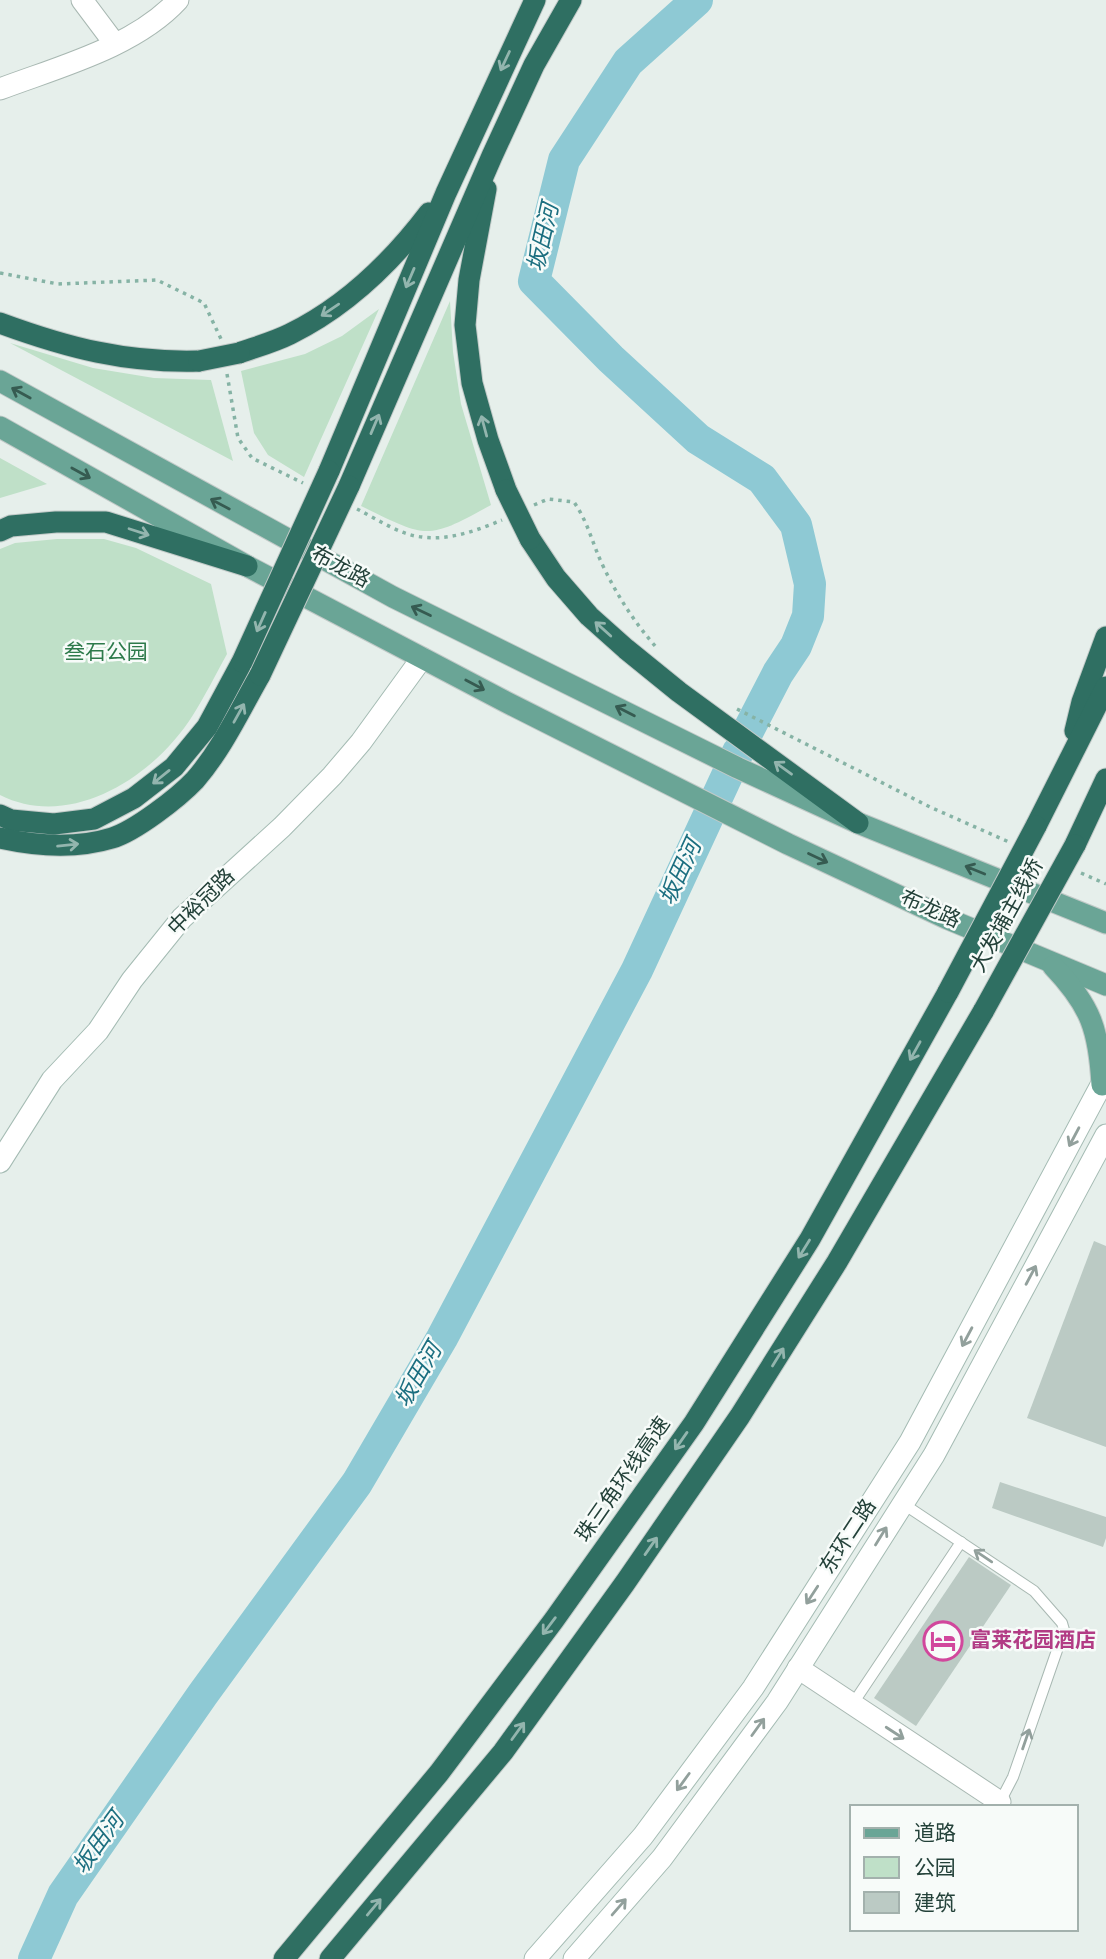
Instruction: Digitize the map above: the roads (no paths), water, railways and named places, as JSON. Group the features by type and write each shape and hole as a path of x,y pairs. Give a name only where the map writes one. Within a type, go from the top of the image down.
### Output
{"highway":[{"path":"0,815 11,820 54,824 94,819 134,799 174,767 207,727 242,662 329,471 446,192 535,0"},
{"path":"0,838 61,846 113,838 157,813 194,780 230,730 260,675 349,486 534,65 570,0"},
{"path":"492,156 470,280 465,326 472,383 488,440 506,490 530,539 556,578 589,616 626,649 678,692 858,823"},
{"path":"0,323 50,342 157,362 199,361 239,353 288,335 329,312 365,285 403,247 446,192"},
{"path":"0,530 11,526 56,522 106,522 247,566"},
{"path":"1067,767 1082,702 1106,637"},
{"path":"1067,767 1106,687"},
{"name":"大发埔主线桥","path":"948,992 1067,767"},
{"path":"1075,845 1106,779"},
{"path":"1075,845 1106,794"},
{"name":"大发埔主线桥","path":"330,1959 503,1752 625,1583 732,1427 837,1262 984,1010 1075,845"},
{"name":"珠三角环线高速","path":"284,1959 439,1773 554,1620 694,1423 810,1239 948,992"}],"main road":[{"path":"82,0 115,44"},
{"path":"0,89 115,44 157,20 178,0"},
{"name":"布龙路","path":"0,382 393,597 779,787 858,823"},
{"name":"布龙路","path":"0,427 247,566 757,828 948,919 1106,985"},
{"name":"中裕冠路","path":"0,1161 52,1080 98,1031 132,980 182,918 282,827 332,776 361,742 422,657"},
{"path":"858,823 1106,923"},
{"path":"1046,960 1082,1001 1094,1025 1104,1080"},
{"name":"东环二路","path":"535,1959 643,1836 753,1688 910,1442 1104,1080"},
{"name":"东环二路","path":"574,1959 662,1858 798,1668 934,1455 1106,1135"},
{"path":"798,1668 1000,1802"}],"lane":[{"path":"902,1503 1034,1591 1057,1615 1064,1630 1013,1777 1000,1802"},
{"path":"852,1705 961,1542"}],"waterway":[{"name":"坂田河","path":"697,0 628,62 564,160 534,281 611,359 698,439 762,479 796,525 810,584 808,616 796,646 778,673 748,731"},
{"name":"坂田河","path":"34,1959 63,1895 203,1694 357,1483 442,1338 637,970 738,752"}],"place":[{"name":"富莱花园酒店","path":"943,1641"}],"park label":[{"name":"叁石公园","path":"106,653"}]}
